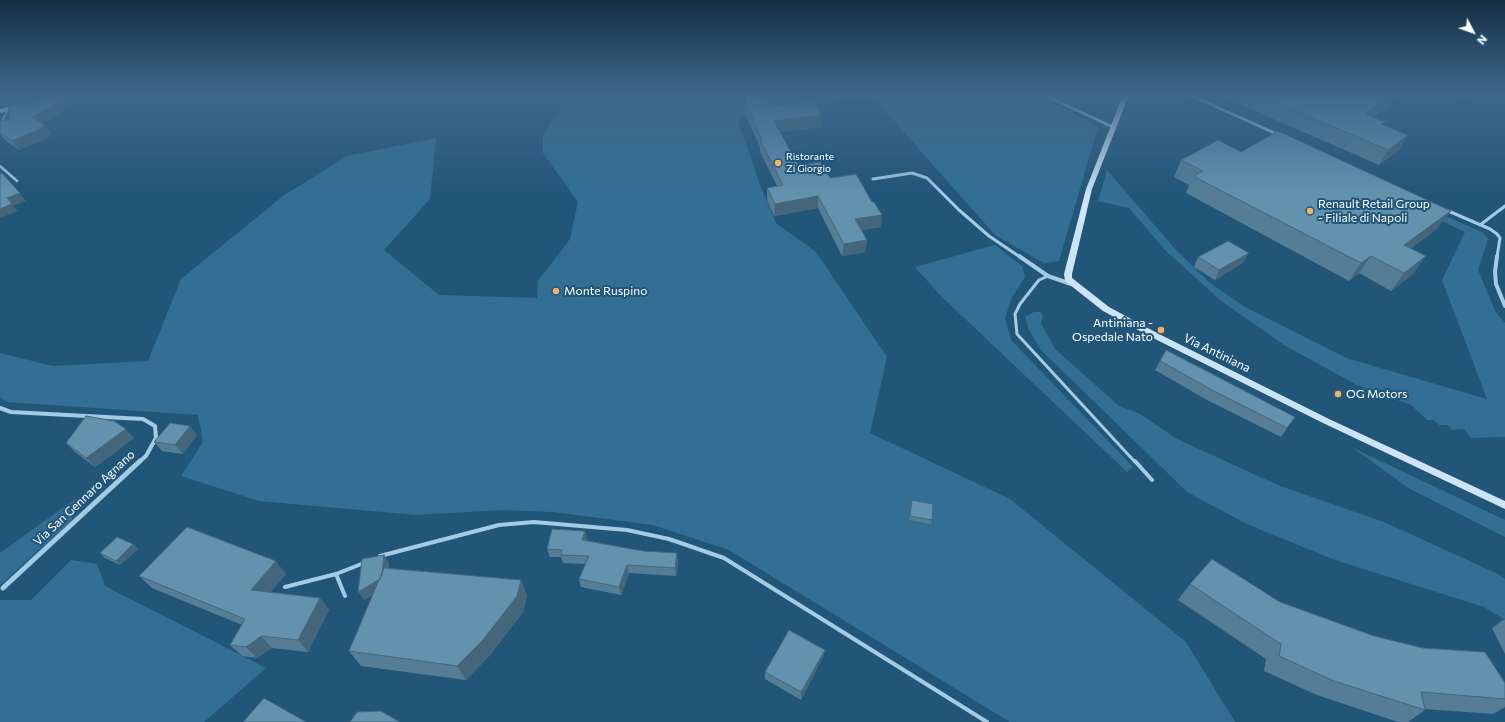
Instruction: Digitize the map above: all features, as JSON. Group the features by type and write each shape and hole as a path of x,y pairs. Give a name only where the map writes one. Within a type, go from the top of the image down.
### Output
{"street":[{"path":"1073,284 1068,279 1068,274 1090,189 1112,129"},
{"path":"1265,129 1283,137"},
{"path":"873,179 912,173 927,178 934,183 959,210 989,236 1048,276 1073,284"},
{"path":"1480,225 1505,206"},
{"path":"1444,209 1480,225 1497,234 1500,238 1495,278 1498,293 1505,306"},
{"name":"Via Antiniana","path":"1073,284 1106,309 1154,335 1326,421 1505,505"},
{"name":"Via San Gennaro Agnano","path":"0,408 11,412 143,419 155,426 156,438 146,456 3,588"}],"lane":[{"path":"0,166 17,181"},
{"path":"1048,276 1039,280 1032,287 1020,304 1015,319 1017,334 1152,480"},
{"path":"377,558 499,525 534,522 627,530 669,538 724,558 987,722"},
{"path":"285,587 336,574 370,560"},
{"path":"336,574 345,596"}],"shaded area":[{"path":"547,129 741,129 760,185 776,223 816,252 887,357 870,433 1010,499 1186,642 1235,722 1010,722 729,550 653,525 553,512 502,510 416,515 259,501 181,476 203,442 198,415 7,402 0,397 0,353 53,366 148,361 181,279 283,196 347,156 436,138 430,199 384,250 439,295 537,298 538,281 570,239 578,202 543,153 543,135"},
{"path":"901,129 1098,129 1059,261 1044,263 995,235"},
{"path":"1107,170 1175,249 1210,283 1245,307 1346,358 1487,399 1442,280 1465,232 1400,201 1404,198 1484,233 1488,239 1478,270 1495,311 1505,323 1505,437 1471,438 1464,429 1452,430 1448,425 1439,425 1434,420 1427,420 1411,405 1357,385 1284,345 1220,300 1165,250 1129,208 1098,201"},
{"path":"995,245 1022,266 1025,277 1012,297 1005,318 1011,340 1133,467 1127,472 941,296 915,267"},
{"path":"1034,312 1041,312 1043,317 1041,323 1055,349 1119,406 1140,414 1177,439 1280,486 1384,522 1498,574 1505,579 1505,620 1484,607 1335,560 1247,524 1187,492 1040,349 1029,330 1025,317"},
{"path":"1353,448 1505,520 1505,537 1410,489"},
{"path":"75,499 72,520 0,585 0,553"},
{"path":"71,560 97,564 105,586 266,668 204,722 0,722 0,600 31,600"}],"building":[{"path":"0,129 41,129 12,141 0,133"},
{"path":"757,129 778,129 799,166 820,162 830,178 856,174 872,202 874,202 882,215 855,219 867,240 844,244 818,196 775,204 767,188 783,185 760,140 762,140"},
{"path":"1338,129 1393,129 1408,135 1388,150"},
{"name":"Renault Retail Group - Filiale di Napoli","path":"1278,131 1451,211 1404,245 1426,256 1404,273 1371,256 1361,263 1193,176 1203,171 1181,160 1218,140 1241,152"},
{"path":"2,173 20,193 7,198 12,204 0,209 0,174"},
{"path":"1228,241 1249,253 1219,270 1198,257"},
{"path":"1166,350 1295,417 1287,428 1212,390 1160,361"},
{"path":"86,416 114,421 126,429 86,458 66,443"},
{"path":"170,423 190,426 175,445 154,442"},
{"path":"912,500 933,504 932,520 910,516"},
{"path":"187,527 276,561 251,590 320,598 298,640 261,636 246,647 230,645 245,619 139,576"},
{"path":"552,529 585,531 582,540 643,551 677,553 675,568 627,565 619,587 579,579 589,556 561,555 562,550 547,549"},
{"path":"117,537 133,544 116,561 100,553"},
{"path":"384,555 380,579 358,592 362,559"},
{"path":"1212,559 1280,602 1374,636 1423,648 1485,652 1505,683 1505,699 1421,692 1425,710 1334,681 1279,656 1281,644 1190,584"},
{"path":"384,568 521,580 517,596 483,640 457,666 349,651"},
{"path":"789,630 825,650 801,692 765,672"},
{"path":"264,698 306,722 243,722"},
{"path":"381,711 400,722 350,722 357,712"}],"place":[{"name":"Ristorante Zi Giorgio","path":"778,163"},
{"name":"Renault Retail Group - Filiale di Napoli","path":"1310,211"},
{"name":"Monte Ruspino","path":"556,291"},
{"name":"Antiniana - Ospedale Nato","path":"1161,330"},
{"name":"OG Motors","path":"1338,394"}]}
